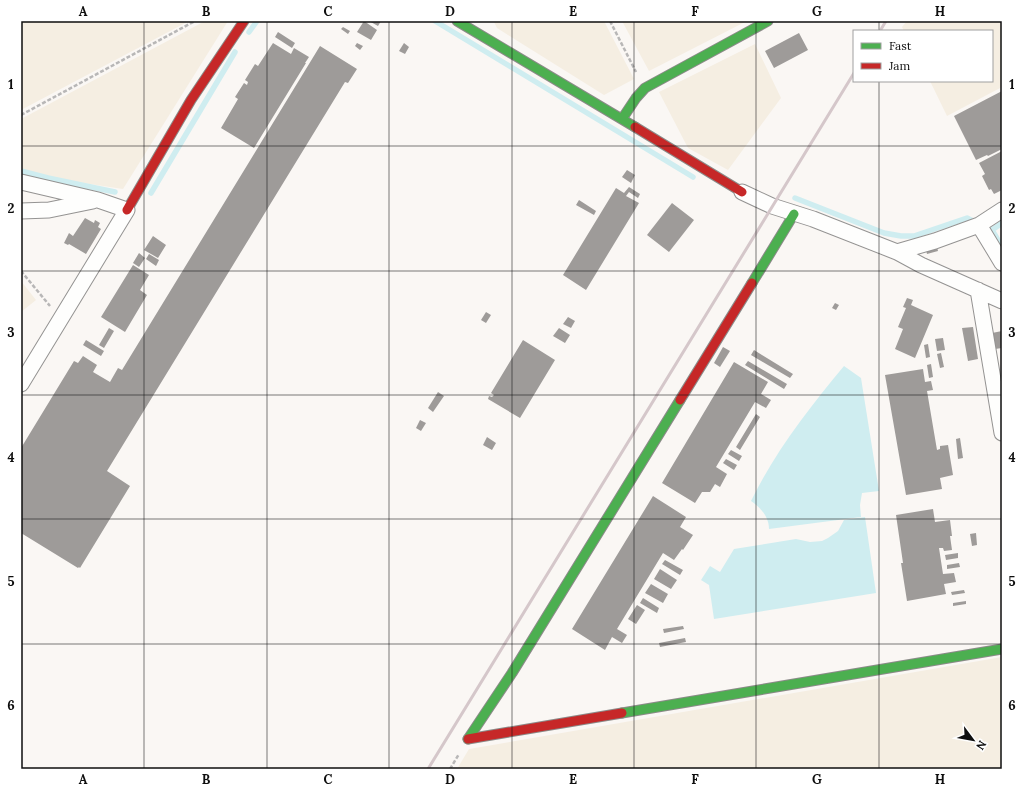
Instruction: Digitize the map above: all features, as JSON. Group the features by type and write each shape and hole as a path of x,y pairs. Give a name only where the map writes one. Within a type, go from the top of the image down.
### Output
{"street":[{"path":"21,384 127,210 191,100 244,21"},
{"path":"457,21 742,192 772,206 813,219 897,252 921,265 1002,301"},
{"path":"622,119 636,98 645,88 768,21"},
{"path":"21,182 98,200 127,210"},
{"path":"21,211 49,210 98,200"},
{"path":"897,252 935,241 979,225 1002,210"},
{"path":"794,214 512,673 468,739 1002,649"},
{"path":"979,225 1002,263"},
{"path":"978,290 1002,433"}],"path":[{"path":"21,115 195,21"},
{"path":"610,21 645,88"},
{"path":"21,271 61,320"}],"shaded area":[{"path":"21,21 189,21 21,110"},
{"path":"205,21 228,21 123,189 43,177 21,170 21,119"},
{"path":"604,21 634,79 604,95 497,28 494,22"},
{"path":"622,21 747,21 649,71"},
{"path":"907,21 1002,21 1002,87 947,116 930,82 993,82 993,30 904,30 902,27"},
{"path":"755,44 781,98 728,170 688,148 659,92"},
{"path":"21,281 36,300 21,312"},
{"path":"1002,657 1002,769 457,769 469,749"}],"water":[{"path":"844,366 861,378 879,491 862,493 860,505 861,517 769,529 768,521 764,513 751,501 760,483 793,431"},
{"path":"865,517 876,593 714,619 709,585 701,580 710,566 720,572 734,549 796,539 810,542 822,541 838,531 844,520"}],"building":[{"path":"364,21 377,30 371,40 357,32"},
{"path":"369,21 381,21 378,26"},
{"path":"343,27 350,31 348,34 341,29"},
{"path":"278,32 295,43 292,48 275,37"},
{"path":"799,33 808,50 774,68 765,51"},
{"path":"273,43 291,54 294,48 309,57 254,148 221,128 238,99 235,97 244,83 247,85 248,82 245,80 255,64 258,66"},
{"path":"357,43 363,46 360,50 355,46"},
{"path":"404,43 409,47 405,54 399,51"},
{"path":"320,46 357,69 348,83 345,82 107,471 130,486 80,568 78,568 21,533 21,448 74,361 78,363 83,356 97,365 93,372 110,382 118,368 122,370"},
{"path":"1002,91 1002,149 976,160 954,116"},
{"path":"1002,151 1002,190 994,194 991,189 989,190 982,176 985,174 979,163"},
{"path":"627,170 635,175 631,183 622,177"},
{"path":"629,187 640,194 638,198 629,192 626,196 639,203 586,290 563,275 616,188 624,193"},
{"path":"579,200 596,211 594,215 576,205"},
{"path":"672,203 694,220 669,252 647,235"},
{"path":"85,218 94,223 95,220 100,223 98,227 101,229 86,254 69,244 64,243 69,233 73,236"},
{"path":"153,236 166,245 158,258 144,250"},
{"path":"937,247 938,251 927,254 926,250"},
{"path":"139,253 145,258 139,267 133,263"},
{"path":"149,254 159,260 156,266 146,259"},
{"path":"133,265 149,275 140,290 147,295 125,332 101,317"},
{"path":"907,298 913,300 911,305 933,315 915,358 895,349 903,329 898,327 906,308 903,307"},
{"path":"835,303 839,305 836,310 832,308"},
{"path":"486,312 491,315 486,323 481,320"},
{"path":"568,317 575,321 571,328 563,324"},
{"path":"973,327 978,359 968,361 962,328"},
{"path":"109,328 114,331 104,348 99,345"},
{"path":"559,328 570,335 565,343 553,336"},
{"path":"1002,331 1002,348 995,349 992,333"},
{"path":"943,338 945,350 937,351 935,339"},
{"path":"86,340 104,351 101,356 83,345"},
{"path":"523,340 555,360 520,418 488,399 489,396 492,397 494,395 491,393"},
{"path":"928,344 930,357 926,358 924,345"},
{"path":"723,347 730,351 720,367 714,363"},
{"path":"754,350 793,374 790,378 751,355"},
{"path":"941,353 944,367 940,368 937,354"},
{"path":"748,361 787,384 784,389 745,365"},
{"path":"734,362 768,382 761,394 771,400 766,408 755,402 716,467 727,474 720,487 715,484 710,492 702,492 695,503 662,483"},
{"path":"931,364 933,377 929,378 927,365"},
{"path":"923,369 925,382 931,381 933,390 927,391 937,450 940,449 940,446 948,445 953,475 940,478 942,489 906,495 885,375"},
{"path":"438,392 444,396 433,412 428,408"},
{"path":"756,414 760,417 740,450 736,447"},
{"path":"420,420 426,423 421,431 416,428"},
{"path":"487,437 496,443 492,450 483,445"},
{"path":"960,438 963,458 958,459 956,439"},
{"path":"731,450 742,456 739,461 728,454"},
{"path":"726,459 737,465 734,470 723,463"},
{"path":"653,496 686,517 680,527 693,535 674,560 663,553 617,629 627,635 622,643 612,637 605,650 572,629"},
{"path":"933,509 935,522 950,520 952,550 944,551 943,548 939,548 943,574 954,573 956,582 944,584 946,594 907,601 896,515"},
{"path":"976,533 977,545 972,546 970,534"},
{"path":"958,553 958,558 946,560 945,555"},
{"path":"665,560 683,570 680,575 662,564"},
{"path":"959,563 960,567 947,569 947,565"},
{"path":"660,569 677,580 671,589 654,579"},
{"path":"651,584 668,594 663,603 645,593"},
{"path":"964,590 965,593 952,595 951,592"},
{"path":"643,598 659,608 657,613 640,603"},
{"path":"966,601 966,604 953,606 953,603"},
{"path":"637,605 645,610 636,624 628,619"},
{"path":"683,626 684,629 664,633 663,629"},
{"path":"685,638 686,642 660,647 659,643"}],"waterway":[{"path":"249,32 257,21"},
{"path":"435,21 693,177"},
{"path":"151,193 235,52"},
{"path":"21,171 115,192"},
{"path":"795,198 884,233 901,236 914,236 967,218 977,223"},
{"path":"992,230 1002,223"},
{"path":"984,226 992,230 1002,247"}],"railway":[{"path":"881,30 886,21"},
{"path":"428,769 853,75"}],"traffic: fast":[{"path":"457,21 635,127"},
{"path":"622,119 636,98 645,88 768,21"},
{"path":"752,283 794,214"},
{"path":"468,739 512,673 680,400"},
{"path":"622,713 1002,649"}],"traffic: jam":[{"path":"127,210 191,100 244,21"},
{"path":"635,127 742,192"},
{"path":"680,400 752,283"},
{"path":"468,739 622,713"}]}
